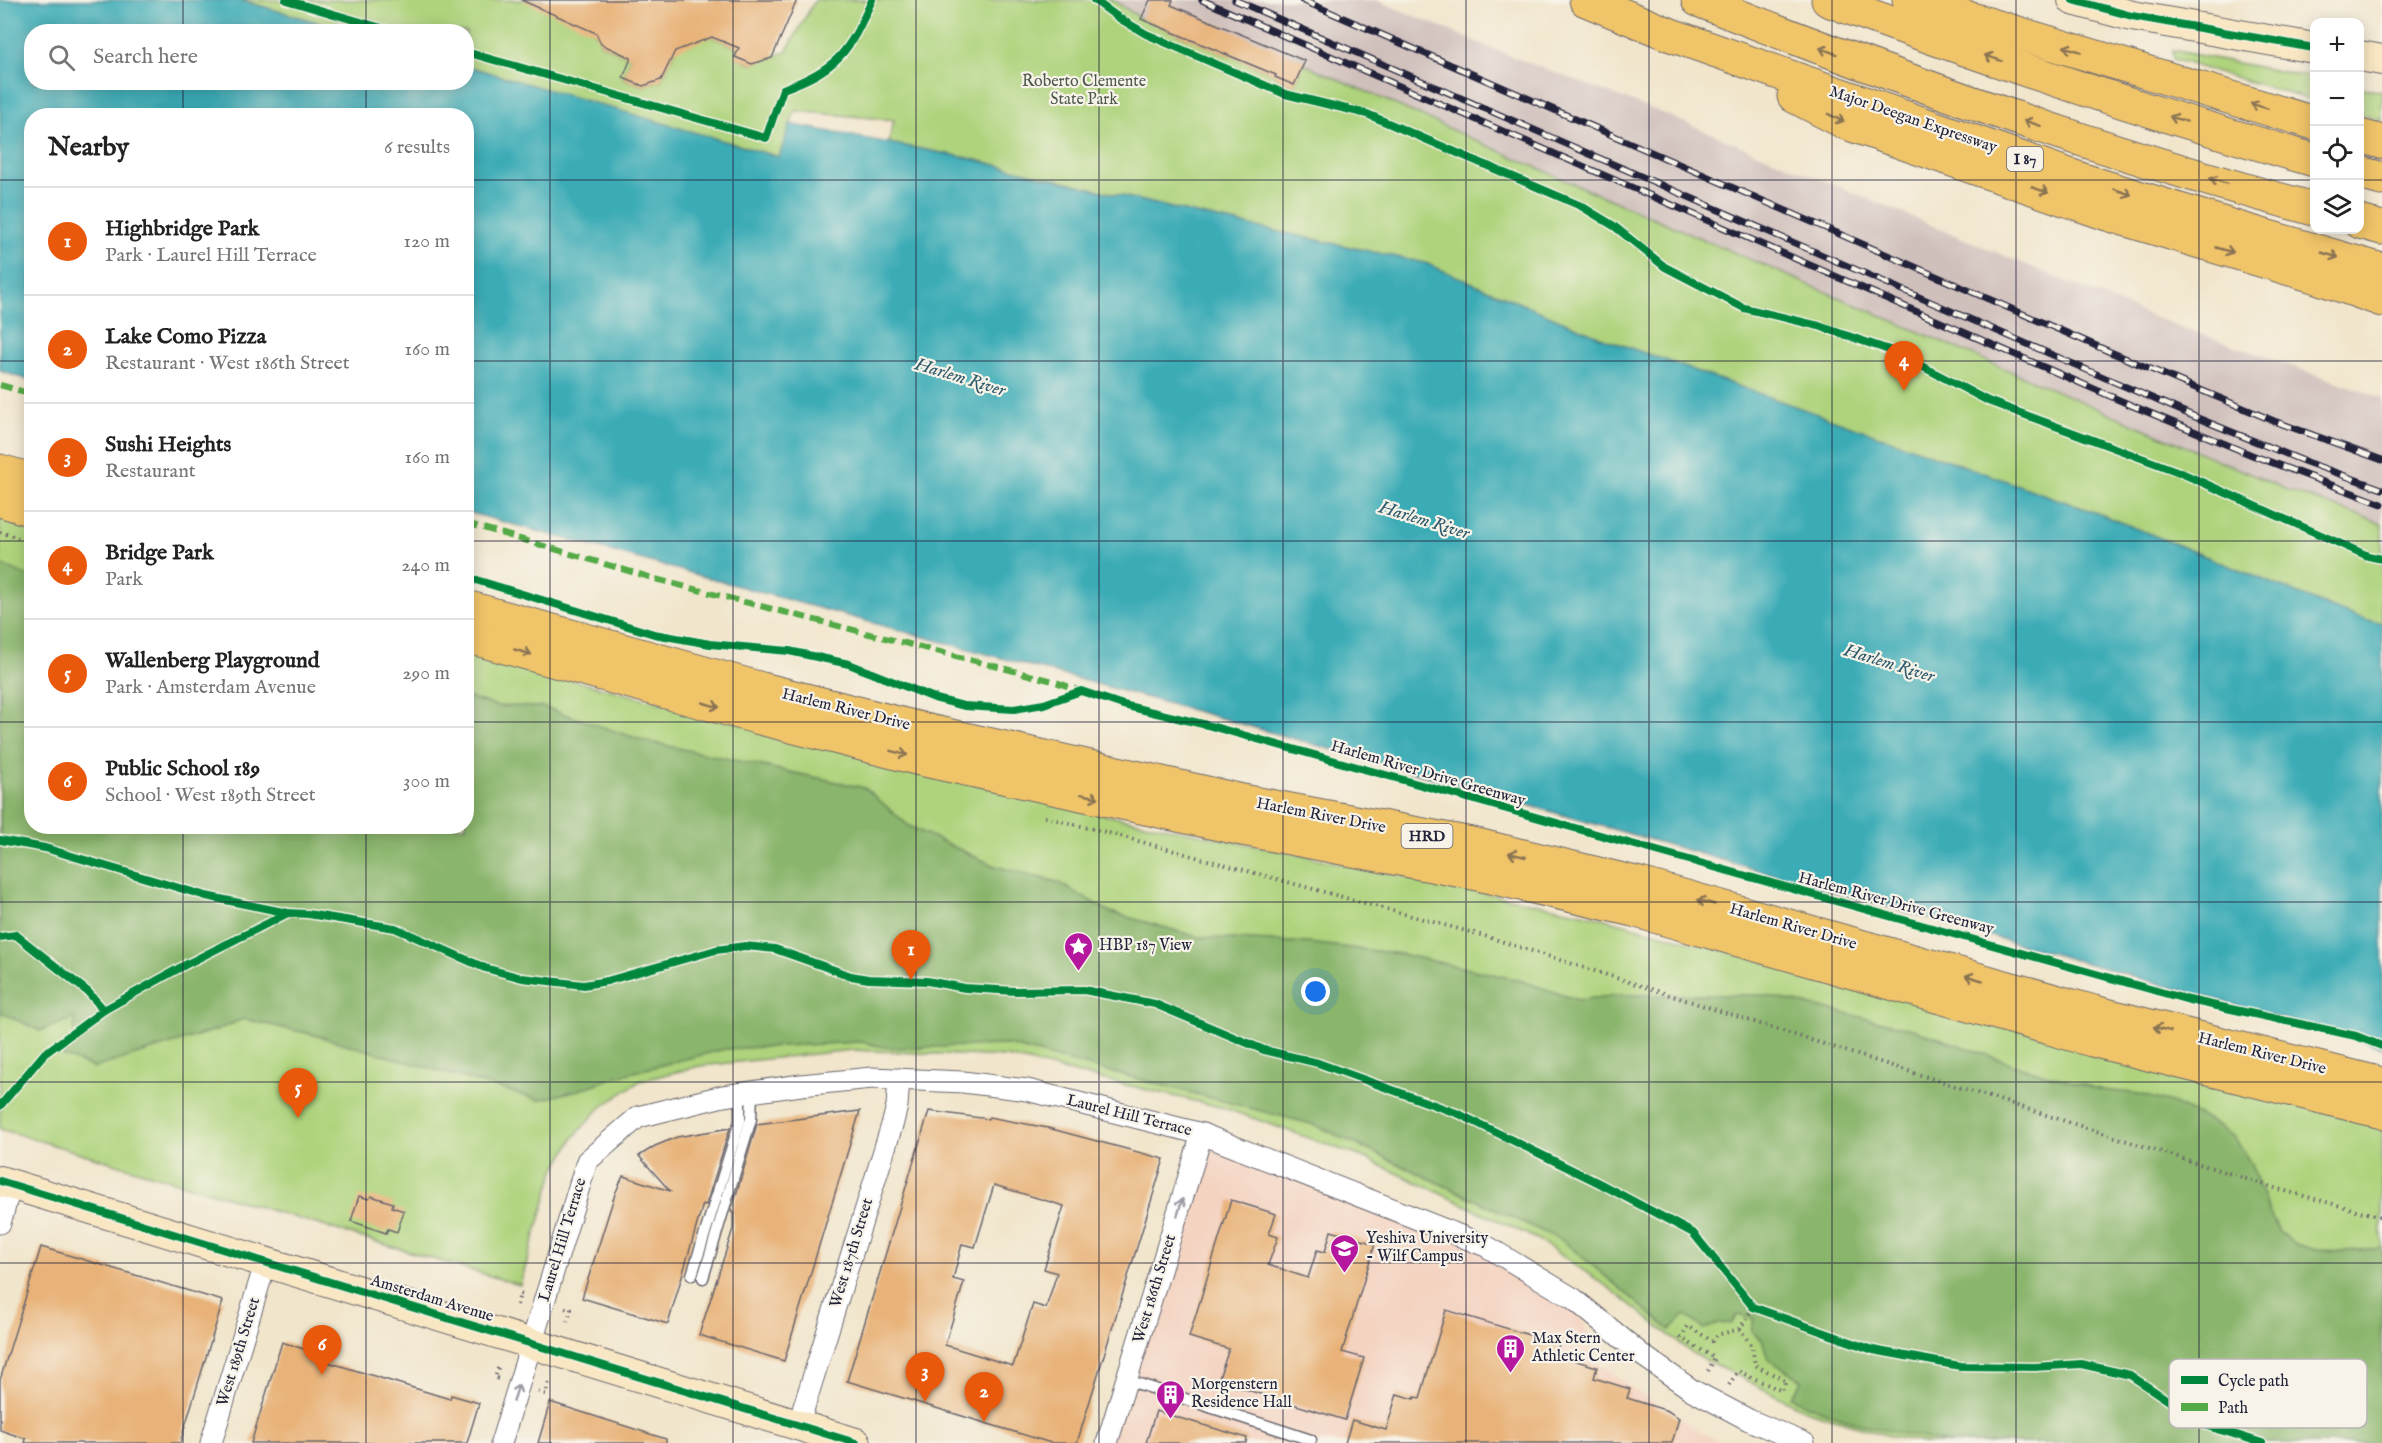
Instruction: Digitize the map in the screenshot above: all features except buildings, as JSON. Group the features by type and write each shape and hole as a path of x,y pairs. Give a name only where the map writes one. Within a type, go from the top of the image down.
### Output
{"highway":[{"name":"Major Deegan Expressway","path":"1586,0 1671,35 2086,181 2382,270"},
{"name":"I 87","path":"1698,0 1822,48 1984,106 2146,159 2310,208"},
{"path":"1828,0 2081,88 2310,159"},
{"path":"1909,0 2310,122"},
{"path":"1671,35 1846,123 2107,214 2317,277 2382,300"},
{"path":"2364,137 2382,142"},
{"path":"2364,173 2382,179"},
{"path":"2364,223 2382,228"},
{"path":"0,471 24,478"},
{"path":"0,500 24,508"},
{"name":"Harlem River Drive","path":"474,609 762,689 929,731 1243,801 1477,845 1640,884 2094,1012 2382,1084"},
{"name":"Harlem River Drive","path":"474,638 756,717 924,760 1237,828 1473,873 1633,910 2092,1040 2382,1112"}],"main road":[{"path":"2073,0 2132,16 2310,47"},
{"path":"2364,57 2382,60"},
{"name":"Amsterdam Avenue","path":"6,1183 856,1443"}],"street":[{"name":"Laurel Hill Terrace","path":"501,1443 587,1161 638,1117 746,1093 872,1078 963,1082 1027,1090 1202,1134 1486,1246 1574,1299 1642,1355 1692,1390 1749,1420 1804,1443"},
{"name":"West 187th Street","path":"798,1426 895,1114 899,1079"},
{"name":"West 186th Street","path":"1107,1443 1202,1134"},
{"path":"0,1223 6,1183"},
{"name":"West 189th Street","path":"211,1443 266,1261"}],"lane":[{"path":"697,1277 751,1119 746,1093"},
{"path":"1127,1380 1311,1440"}],"path":[{"path":"0,532 24,540"},
{"path":"1041,817 1109,833 1488,937 2278,1189 2382,1217"},
{"path":"0,840 45,848 206,896 288,913 395,928 485,968 522,978 584,985 716,950 745,946 775,949 868,979 927,981 965,988 1015,991 1084,990 1155,1004 1264,1050 1318,1063 1459,1114 1599,1183 1693,1233 1753,1306 1873,1350 1960,1366 2035,1367 2081,1364 2130,1376 2169,1401"},
{"path":"0,1106 44,1054 104,1010 185,965 288,913"},
{"path":"1708,1371 1715,1358 1681,1338 1688,1326 1712,1341 1717,1335 1740,1329 1753,1306"},
{"path":"561,1307 571,1309 567,1323"},
{"path":"1729,1384 1738,1371 1782,1390 1786,1381 1755,1365 1752,1346 1740,1329"},
{"path":"534,1390 546,1394 549,1382"},
{"path":"2214,1428 2262,1443"}],"shaded area":[{"path":"1113,0 1376,0 1513,57 1652,109 2147,315 2382,398 2382,523 2290,491 1565,180 1304,64 1294,85 1141,19"},
{"name":"Yeshiva University - Wilf Campus","path":"1202,1134 1486,1246 1574,1299 1599,1364 1658,1406 1721,1443 1107,1443"}],"green space":[{"name":"Roberto Clemente State Park","path":"240,0 544,0 596,33 601,44 631,58 623,78 643,86 661,80 681,39 712,37 739,48 736,57 752,64 786,52 815,0 1113,0 1142,19 1276,75 1275,77 1294,85 1304,64 1565,180 2290,491 2382,523 2382,624 2348,614 2108,517 1605,339 1425,263 1200,215 968,158 889,143 894,120 795,111 779,157 474,68 474,24 324,24"},
{"path":"2172,50 2310,77 2310,100 2173,59"},
{"path":"2364,88 2382,92 2382,121 2364,115"},
{"path":"0,514 24,522 24,834 474,834 474,655 1062,806 1587,914 2382,1127 2382,1443 1924,1443 1890,1436 1805,1410 1692,1353 1609,1288 1537,1239 1365,1158 1224,1108 1007,1057 852,1050 700,1066 640,1081 599,1109 574,1137 554,1172 520,1285 0,1129"},
{"path":"0,564 24,574 24,834 474,834 474,699 497,706 543,707 645,741 865,788 909,826 995,866 1057,882 1110,912 1198,937 1309,943 1401,954 1519,980 1578,1000 1619,995 1764,995 1913,1029 2033,1071 2103,1090 2139,1094 2174,1104 2208,1120 2234,1137 2250,1162 2279,1231 2295,1244 2316,1250 2345,1251 2382,1248 2382,1443 1949,1443 1888,1431 1848,1420 1791,1397 1802,1380 1768,1359 1762,1340 1751,1331 1754,1319 1737,1315 1731,1323 1718,1324 1704,1329 1685,1315 1670,1330 1563,1241 1315,1125 1008,1045 890,1048 860,1042 725,1049 614,1077 582,1089 539,1100 311,1034 243,1019 219,1029 94,1068 63,1056 75,1042 74,1018 40,1031 0,1012"}],"water":[{"name":"Harlem River","path":"0,0 240,0 324,24 24,24 24,90 474,90 474,68 779,157 790,124 968,158 1200,215 1425,263 1605,339 2108,517 2348,614 2382,624 2382,1047 1210,715 474,514 474,108 24,108 24,379 0,371"}],"railway":[{"path":"1202,0 2133,406 2252,455 2382,504"},
{"path":"1235,0 2200,419 2306,462 2382,489"},
{"path":"1302,0 2108,351 2274,421 2382,460"}],"marked path":[{"path":"0,385 24,392"},
{"path":"474,525 659,580 1053,681 1081,691"}],"cycle path":[{"path":"286,0 368,24"},
{"path":"474,54 766,138 783,89 817,74 840,57 856,33 872,0"},
{"path":"1094,0 1146,34 1285,94 1367,114 1581,206 1614,226 1665,267 1744,308 1819,326 1895,352 1988,401 2179,472 2368,556 2382,559"},
{"path":"2073,0 2132,16 2310,47"},
{"name":"Harlem River Drive Greenway","path":"474,579 654,634 710,644 789,651 849,664 937,699 964,706 1014,709 1044,704 1081,691 1123,705 1207,725 2189,1000 2356,1036 2382,1046"},
{"path":"0,840 45,848 206,896 288,913"},
{"path":"0,1106 44,1054 104,1010 185,965 288,913 395,928 485,968 522,978 584,985 607,981 716,950 745,946 775,949 851,976 868,979 927,981 965,988 1015,991 1084,990 1155,1004 1264,1050 1318,1063 1459,1114 1599,1183 1693,1233 1753,1307 1873,1350 1960,1366 2035,1367 2081,1364 2130,1375 2169,1401"},
{"path":"0,937 16,935 88,992 104,1010"},
{"path":"0,1181 856,1443"},
{"path":"2214,1428 2262,1443"}],"place":[{"name":"Bridge Park","path":"1904,391"},
{"name":"HBP 187 View","path":"1078,972"},
{"name":"Highbridge Park","path":"911,980"},
{"name":"Wallenberg Playground","path":"298,1118"},
{"name":"Yeshiva University - Wilf Campus","path":"1345,1274"},
{"name":"Max Stern Athletic Center","path":"1511,1374"},
{"name":"Public School 189","path":"322,1375"},
{"name":"Sushi Heights","path":"925,1402"},
{"name":"Morgenstern Residence Hall","path":"1170,1420"},
{"name":"Lake Como Pizza","path":"984,1422"}]}
